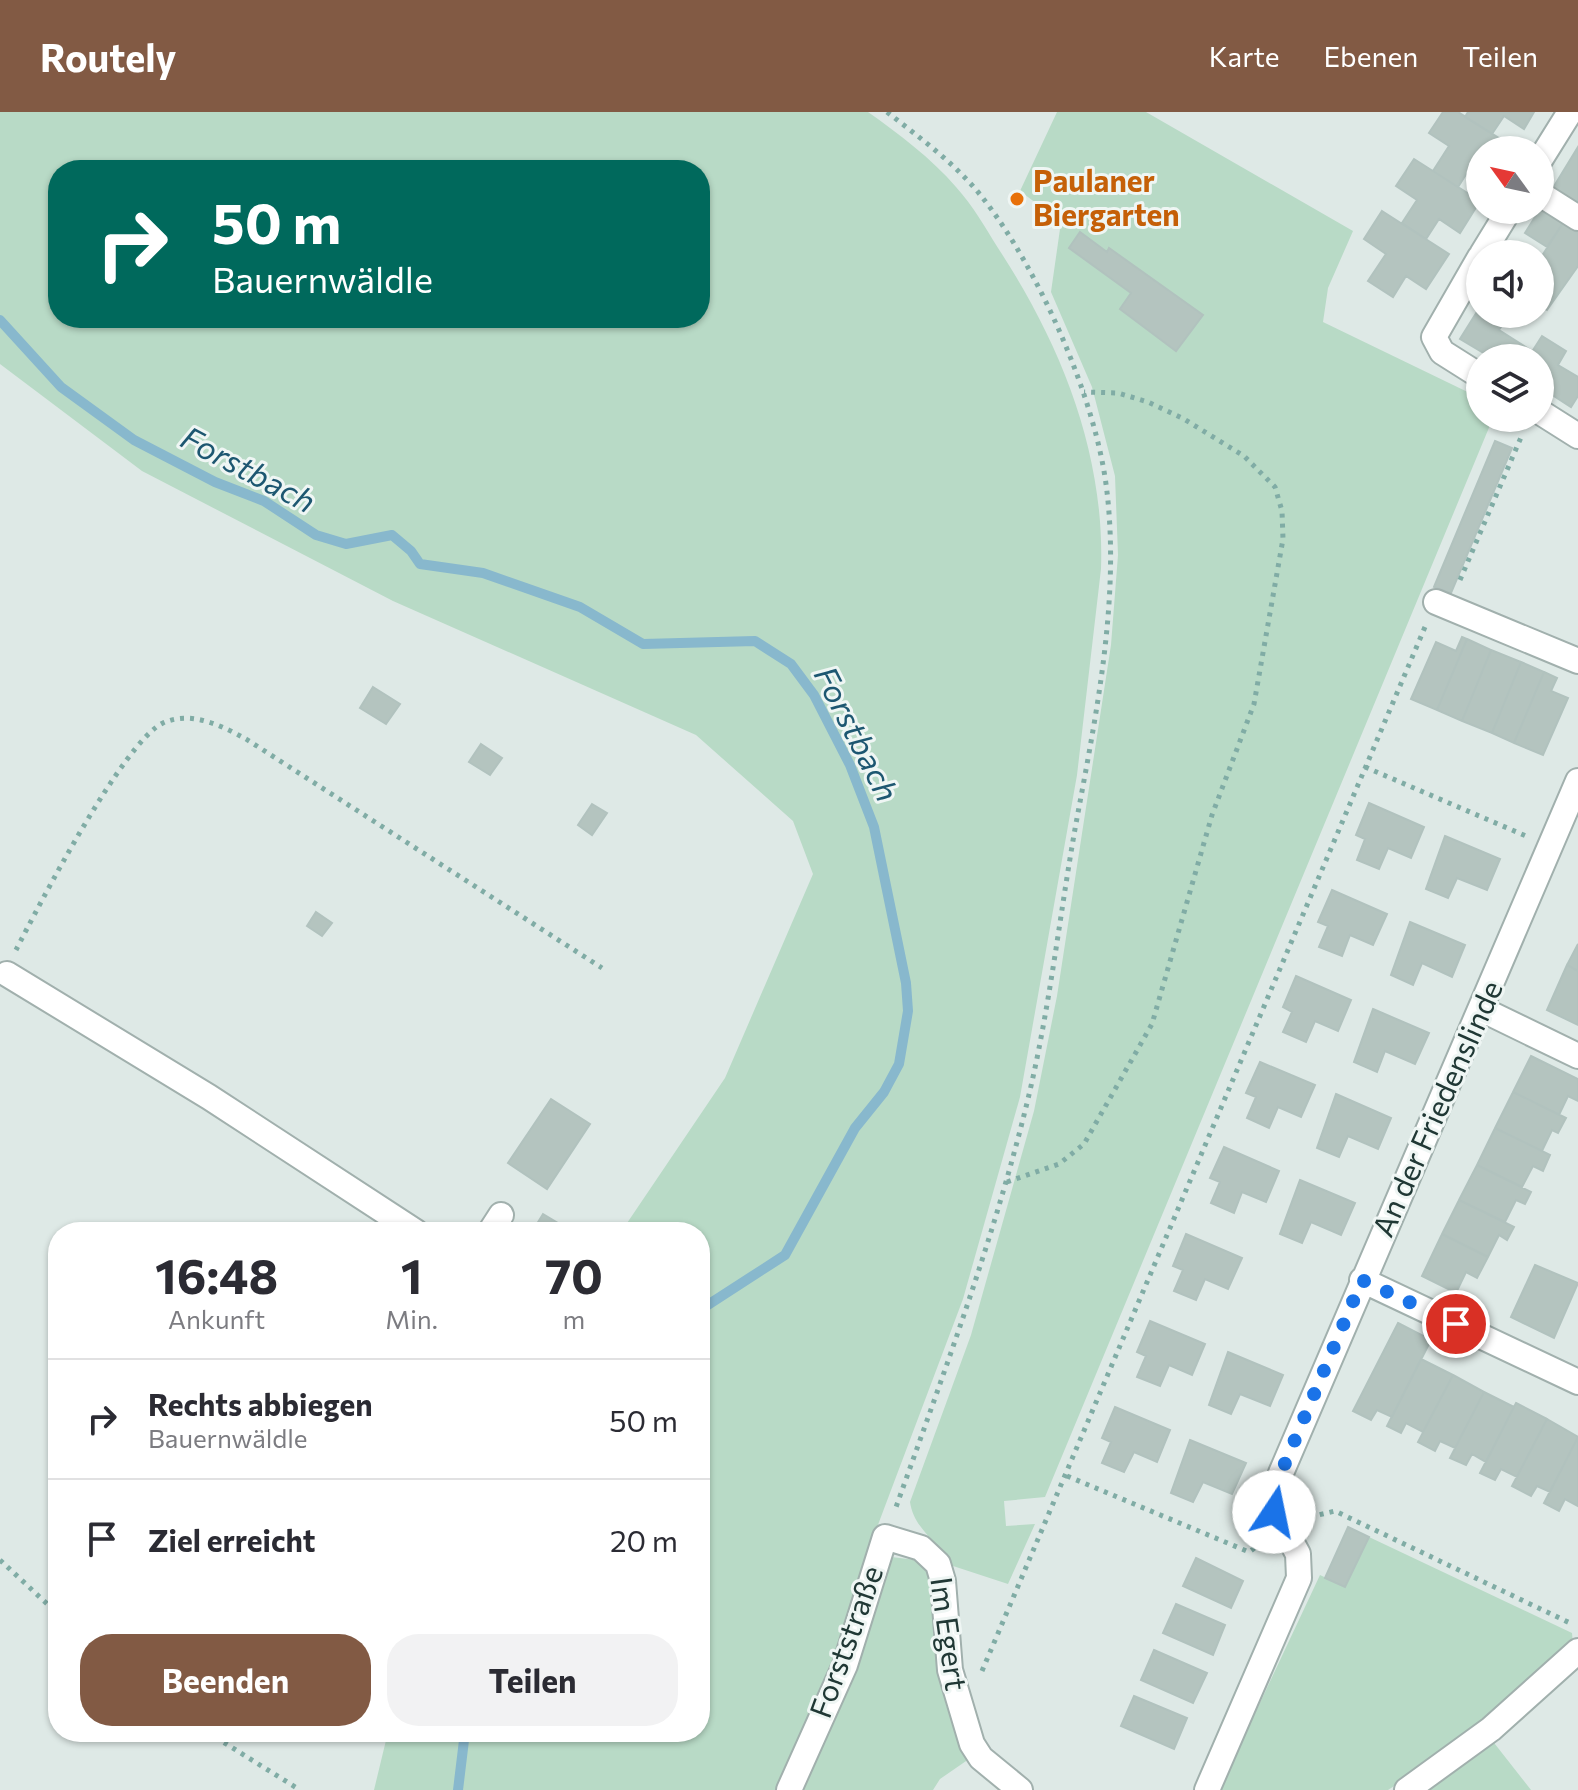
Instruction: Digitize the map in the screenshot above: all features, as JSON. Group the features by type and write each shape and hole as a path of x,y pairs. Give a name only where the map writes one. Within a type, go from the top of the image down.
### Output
{"street":[{"path":"1554,138 1570,112"},
{"path":"1554,203 1578,218"},
{"path":"1466,282 1434,337 1442,352 1466,367"},
{"path":"1554,427 1578,436"},
{"path":"1442,604 1578,661"},
{"name":"An der Friedenslinde","path":"1207,1790 1299,1578 1300,1560 1272,1506 1273,1495 1362,1280 1578,781"},
{"path":"7,974 209,1097 401,1222"},
{"path":"1481,1009 1578,1056"},
{"path":"1362,1280 1578,1382"},
{"name":"Im Egert","path":"885,1537 921,1548 938,1564 945,1593 950,1670 958,1705 981,1758 1020,1790"},
{"name":"Forststraße","path":"789,1790 845,1665 885,1537"},
{"path":"1407,1790 1491,1729 1578,1651"}],"path":[{"path":"885,1537 960,1331 1006,1182 1042,1029 1089,754 1108,591 1107,491 1083,392 1031,275 991,209 951,165 887,112"},
{"path":"1006,1182 1048,1169 1077,1152 1094,1128 1152,1024 1212,815 1244,740 1254,704 1283,539 1282,511 1275,487 1244,456 1184,419 1148,402 1118,393 1083,392"},
{"path":"958,1705 981,1673 1067,1476 1365,767 1527,432"},
{"path":"7,974 22,939 125,763 154,728 171,720 189,718 209,722 246,739 602,968"},
{"path":"1365,767 1551,846"},
{"path":"1067,1476 1249,1552 1281,1525"},
{"path":"1344,1515 1578,1628"},
{"path":"0,1560 48,1605"},
{"path":"223,1742 300,1790"}],"green space":[{"path":"0,112 868,112 936,166 962,194 1021,285 1059,361 1087,442 1100,526 1101,569 1077,775 1020,1097 963,1299 867,1554 916,1560 922,1563 932,1580 946,1705 969,1759 940,1779 933,1790 374,1790 386,1742 710,1742 710,1222 628,1222 725,1078 813,874 793,821 696,735 393,601 142,471 0,364"},
{"path":"1057,112 1146,112 1353,231 1328,288 1323,322 1466,391 1466,432 1487,432 1045,1497 1004,1501 1006,1526 1035,1524 1008,1584 950,1565 916,1520 910,1502 971,1335 1034,1111 1057,996 1111,645 1118,555 1115,476 1092,387 1051,292 1061,222 1020,191"},
{"path":"1369,1537 1572,1633 1573,1644 1531,1682 1428,1764 1388,1790 1219,1790 1320,1575 1345,1587"},
{"path":"1491,1739 1531,1790 1423,1790"}],"building":[{"path":"1443,112 1458,112 1496,136 1466,136 1466,174 1458,187 1433,171 1449,146 1429,133"},
{"path":"1468,112 1534,112 1524,129 1504,116 1492,134 1465,117"},
{"path":"1578,147 1578,203 1554,186"},
{"path":"1414,159 1466,192 1466,223 1460,233 1439,219 1426,239 1402,223 1417,200 1396,186"},
{"path":"1382,211 1449,254 1426,289 1406,276 1393,297 1368,281 1386,254 1364,239"},
{"path":"1554,218 1563,223 1552,240 1536,240 1525,233 1531,224 1554,224"},
{"path":"1563,223 1578,233 1578,266 1554,300 1554,240"},
{"path":"1080,232 1107,252 1109,248 1203,315 1176,351 1120,309 1131,293 1069,248"},
{"path":"1467,328 1500,328 1521,344 1468,344 1460,339"},
{"path":"1542,336 1566,351 1558,365 1578,377 1578,396 1571,407 1554,396 1554,344 1537,344"},
{"path":"1495,441 1512,448 1451,593 1434,587"},
{"path":"1462,637 1467,639 1437,710 1411,699 1436,642 1456,651"},
{"path":"1467,639 1491,650 1462,721 1437,710"},
{"path":"1491,650 1521,662 1492,733 1462,721"},
{"path":"1521,662 1544,672 1514,743 1492,733"},
{"path":"1544,672 1557,678 1551,691 1568,698 1543,755 1514,743"},
{"path":"373,687 400,704 386,724 360,708"},
{"path":"481,744 502,758 490,775 469,762"},
{"path":"1369,803 1424,827 1411,858 1388,848 1379,869 1357,860 1365,839 1356,835"},
{"path":"592,804 607,813 592,835 578,825"},
{"path":"1445,836 1500,859 1487,890 1457,878 1448,898 1426,889"},
{"path":"1332,890 1387,914 1373,945 1350,935 1342,956 1319,947 1328,926 1318,922"},
{"path":"316,912 332,923 322,936 307,926"},
{"path":"1410,922 1465,945 1452,977 1422,963 1413,985 1391,975"},
{"path":"1578,944 1578,971 1567,965"},
{"path":"1567,965 1578,971 1578,1025 1547,1010"},
{"path":"1296,976 1351,1000 1338,1031 1315,1021 1306,1042 1283,1032 1292,1012 1283,1007"},
{"path":"1373,1009 1429,1033 1415,1064 1385,1051 1377,1072 1354,1062"},
{"path":"1531,1056 1578,1079 1578,1101 1568,1096 1559,1115 1513,1092"},
{"path":"1260,1062 1315,1085 1301,1117 1278,1107 1269,1128 1247,1118 1256,1097 1246,1093"},
{"path":"1513,1092 1566,1118 1558,1133 1552,1130 1542,1151 1495,1128"},
{"path":"1336,1094 1391,1118 1378,1149 1348,1136 1339,1157 1317,1148"},
{"path":"551,1099 590,1124 547,1189 508,1163"},
{"path":"1495,1128 1550,1155 1543,1171 1533,1166 1522,1187 1477,1165"},
{"path":"1224,1147 1279,1171 1266,1202 1242,1192 1234,1213 1211,1203 1220,1182 1210,1178"},
{"path":"1477,1165 1531,1192 1525,1204 1516,1200 1505,1222 1459,1200"},
{"path":"1300,1180 1355,1203 1341,1235 1311,1222 1302,1243 1280,1234"},
{"path":"1459,1200 1514,1227 1507,1240 1499,1235 1488,1257 1442,1234"},
{"path":"543,1214 556,1222 538,1222"},
{"path":"1186,1234 1242,1258 1228,1289 1205,1279 1196,1300 1174,1291 1183,1270 1173,1266"},
{"path":"1442,1234 1488,1257 1477,1278 1466,1272 1456,1293 1422,1276"},
{"path":"1535,1265 1578,1283 1554,1338 1511,1317"},
{"path":"1150,1321 1205,1344 1192,1375 1169,1365 1160,1386 1137,1377 1146,1356 1137,1352"},
{"path":"1398,1323 1431,1340 1392,1417 1377,1410 1371,1420 1353,1411"},
{"path":"1228,1352 1283,1375 1270,1406 1240,1394 1231,1414 1209,1405"},
{"path":"1421,1359 1453,1375 1423,1432 1406,1423 1401,1433 1387,1426"},
{"path":"1453,1375 1484,1392 1455,1448 1440,1441 1435,1451 1418,1442"},
{"path":"1484,1392 1514,1407 1486,1462 1472,1454 1466,1465 1450,1458"},
{"path":"1516,1403 1547,1419 1517,1477 1501,1469 1495,1480 1480,1473"},
{"path":"1115,1407 1170,1430 1157,1462 1134,1452 1124,1472 1102,1463 1111,1442 1102,1438"},
{"path":"1547,1419 1578,1437 1550,1492 1537,1486 1531,1496 1512,1486"},
{"path":"1578,1437 1578,1506 1565,1499 1559,1511 1544,1503"},
{"path":"1190,1440 1246,1463 1232,1494 1203,1482 1193,1502 1171,1493"},
{"path":"1348,1527 1369,1537 1345,1587 1325,1578"},
{"path":"1196,1558 1243,1581 1231,1608 1183,1586"},
{"path":"1176,1604 1225,1625 1213,1655 1163,1633"},
{"path":"1154,1650 1207,1673 1193,1703 1141,1680"},
{"path":"1134,1696 1187,1718 1174,1749 1121,1726"}],"waterway":[{"name":"Forstbach","path":"0,320 61,387 134,440 215,482 264,501 316,535 346,544 392,535 411,551 420,564 483,573 580,607 643,644 755,641 791,664 814,695 850,765 874,827 906,983 908,1011 899,1064 884,1092 855,1128 785,1255 710,1304"},
{"name":"Forstbach","path":"458,1790 464,1742"}],"place":[{"name":"Paulaner Biergarten","path":"1017,199"}],"route":[{"path":"1274,1512 1273,1495 1281,1473 1362,1280 1456,1324"}]}
